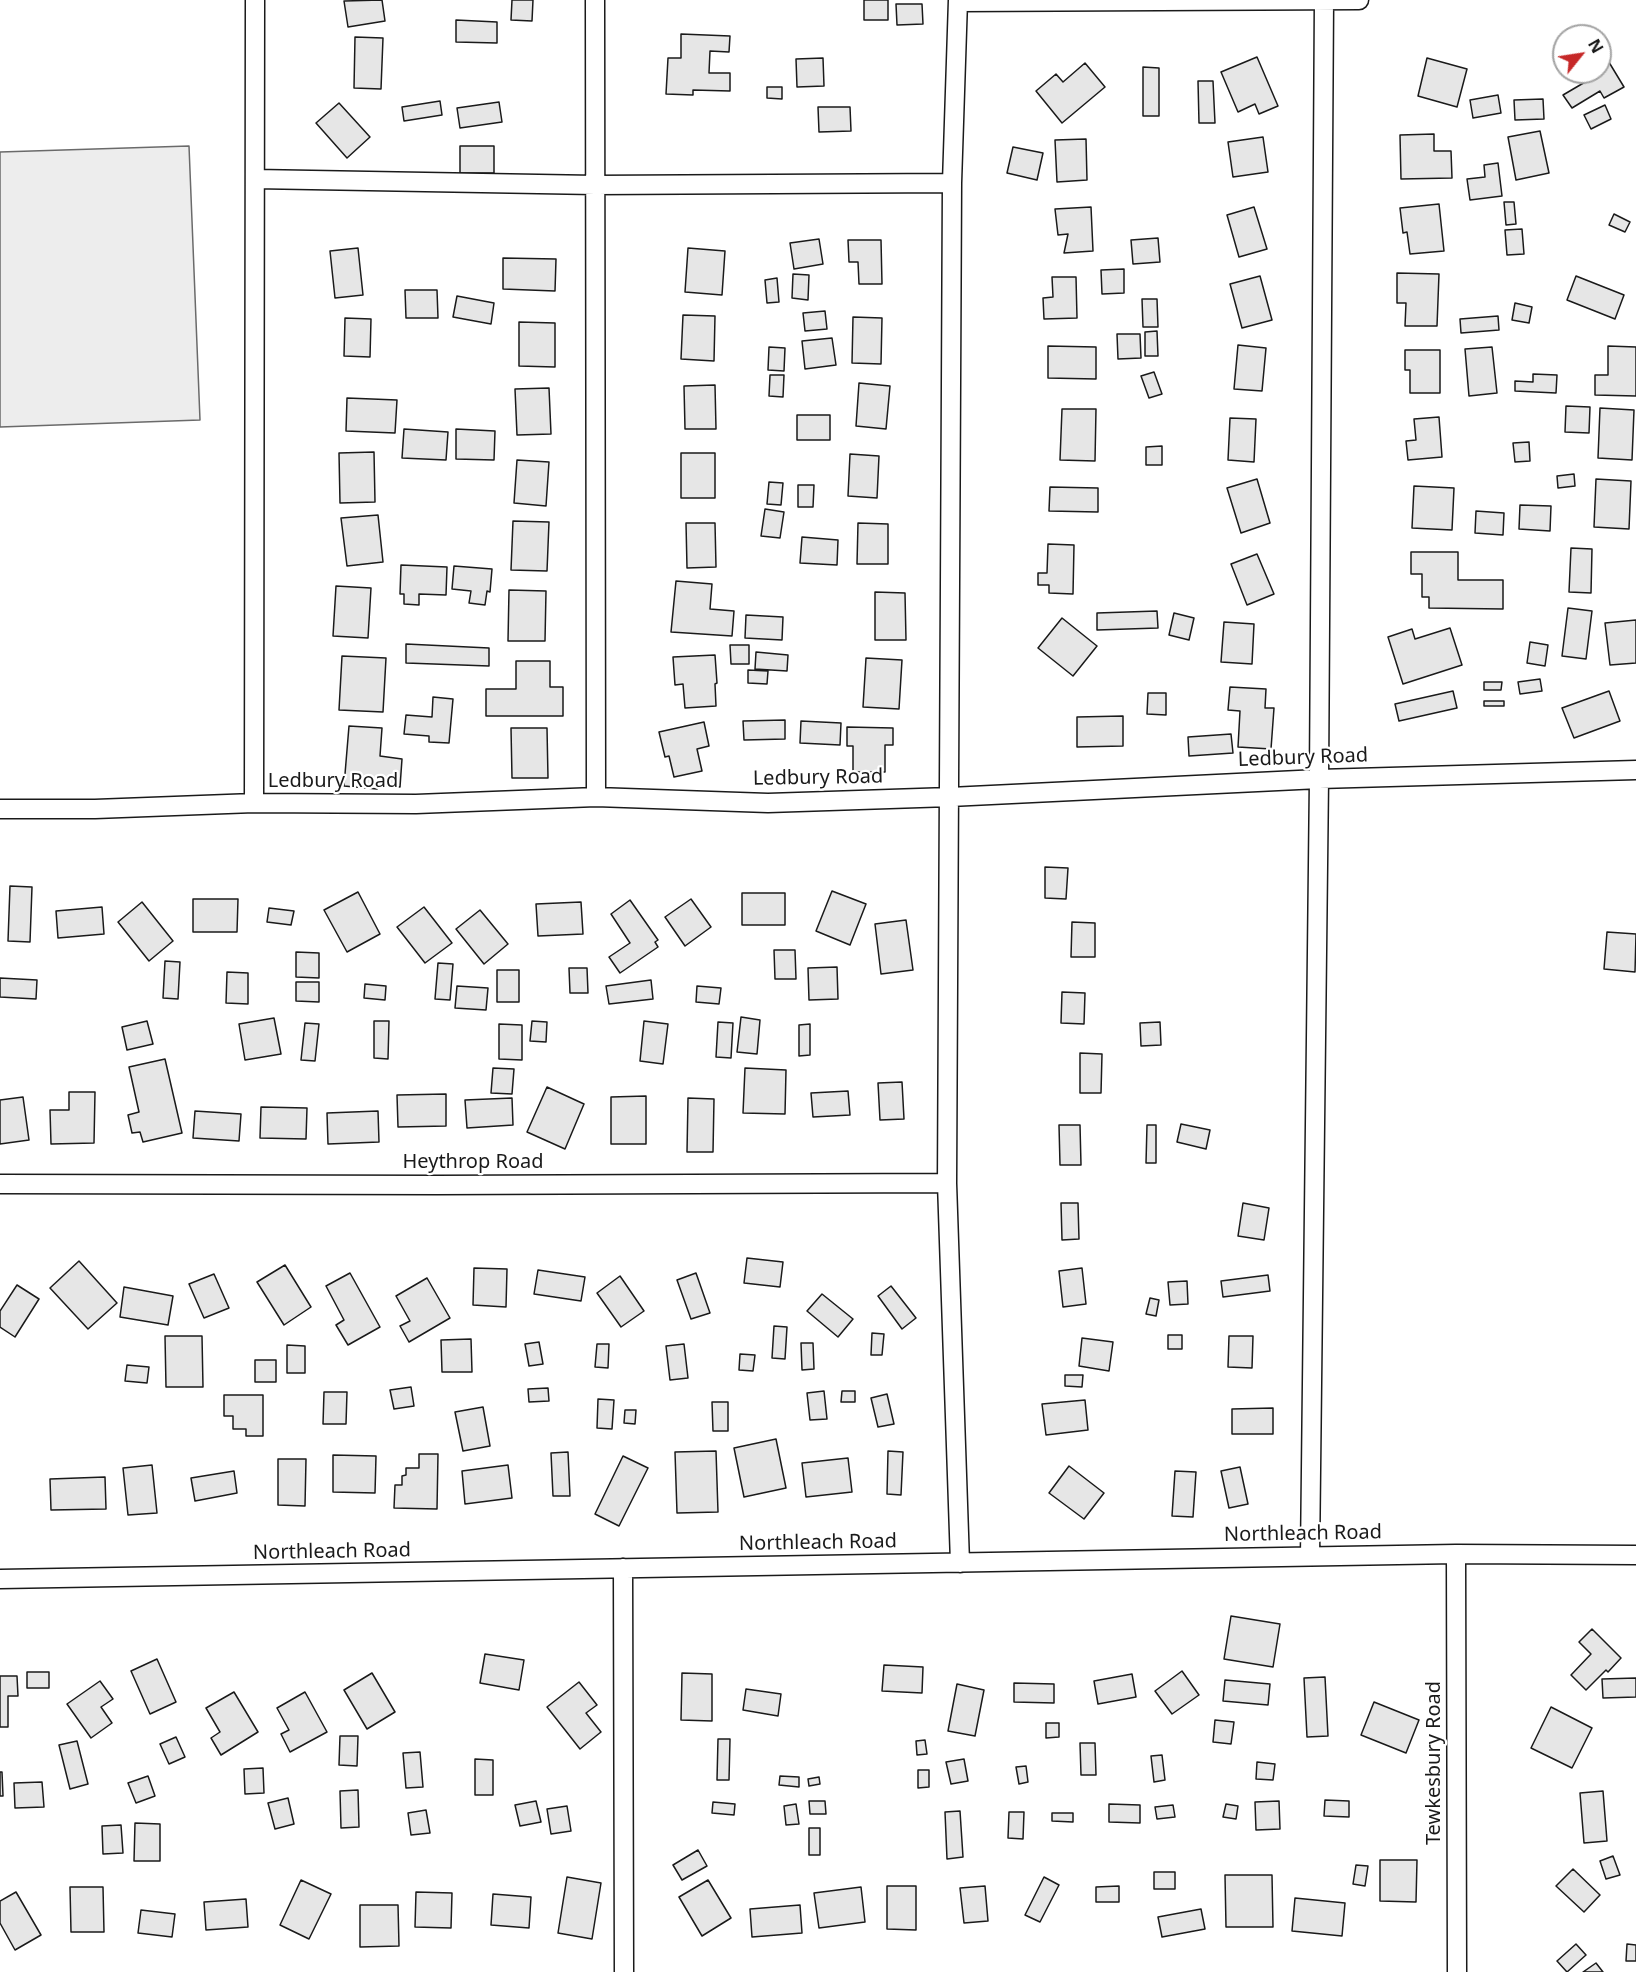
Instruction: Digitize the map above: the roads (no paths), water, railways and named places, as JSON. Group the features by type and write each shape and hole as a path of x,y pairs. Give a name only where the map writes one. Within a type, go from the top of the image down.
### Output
{"street":[{"path":"254,803 255,0"},
{"path":"595,0 596,797"},
{"path":"1310,1556 1319,779 1324,0"},
{"path":"960,1563 947,1183 952,183 958,1 1359,0"},
{"path":"255,179 595,185 952,183"},
{"name":"Ledbury Road","path":"0,809 95,809 254,803 416,804 596,797 768,803 950,797 1319,779 1636,770"},
{"name":"Heythrop Road","path":"0,1184 947,1183"},
{"name":"Tewkesbury Road","path":"1456,1554 1457,1972"},
{"name":"Northleach Road","path":"0,1579 1310,1556 1636,1555"},
{"path":"623,1568 624,1972"}]}
